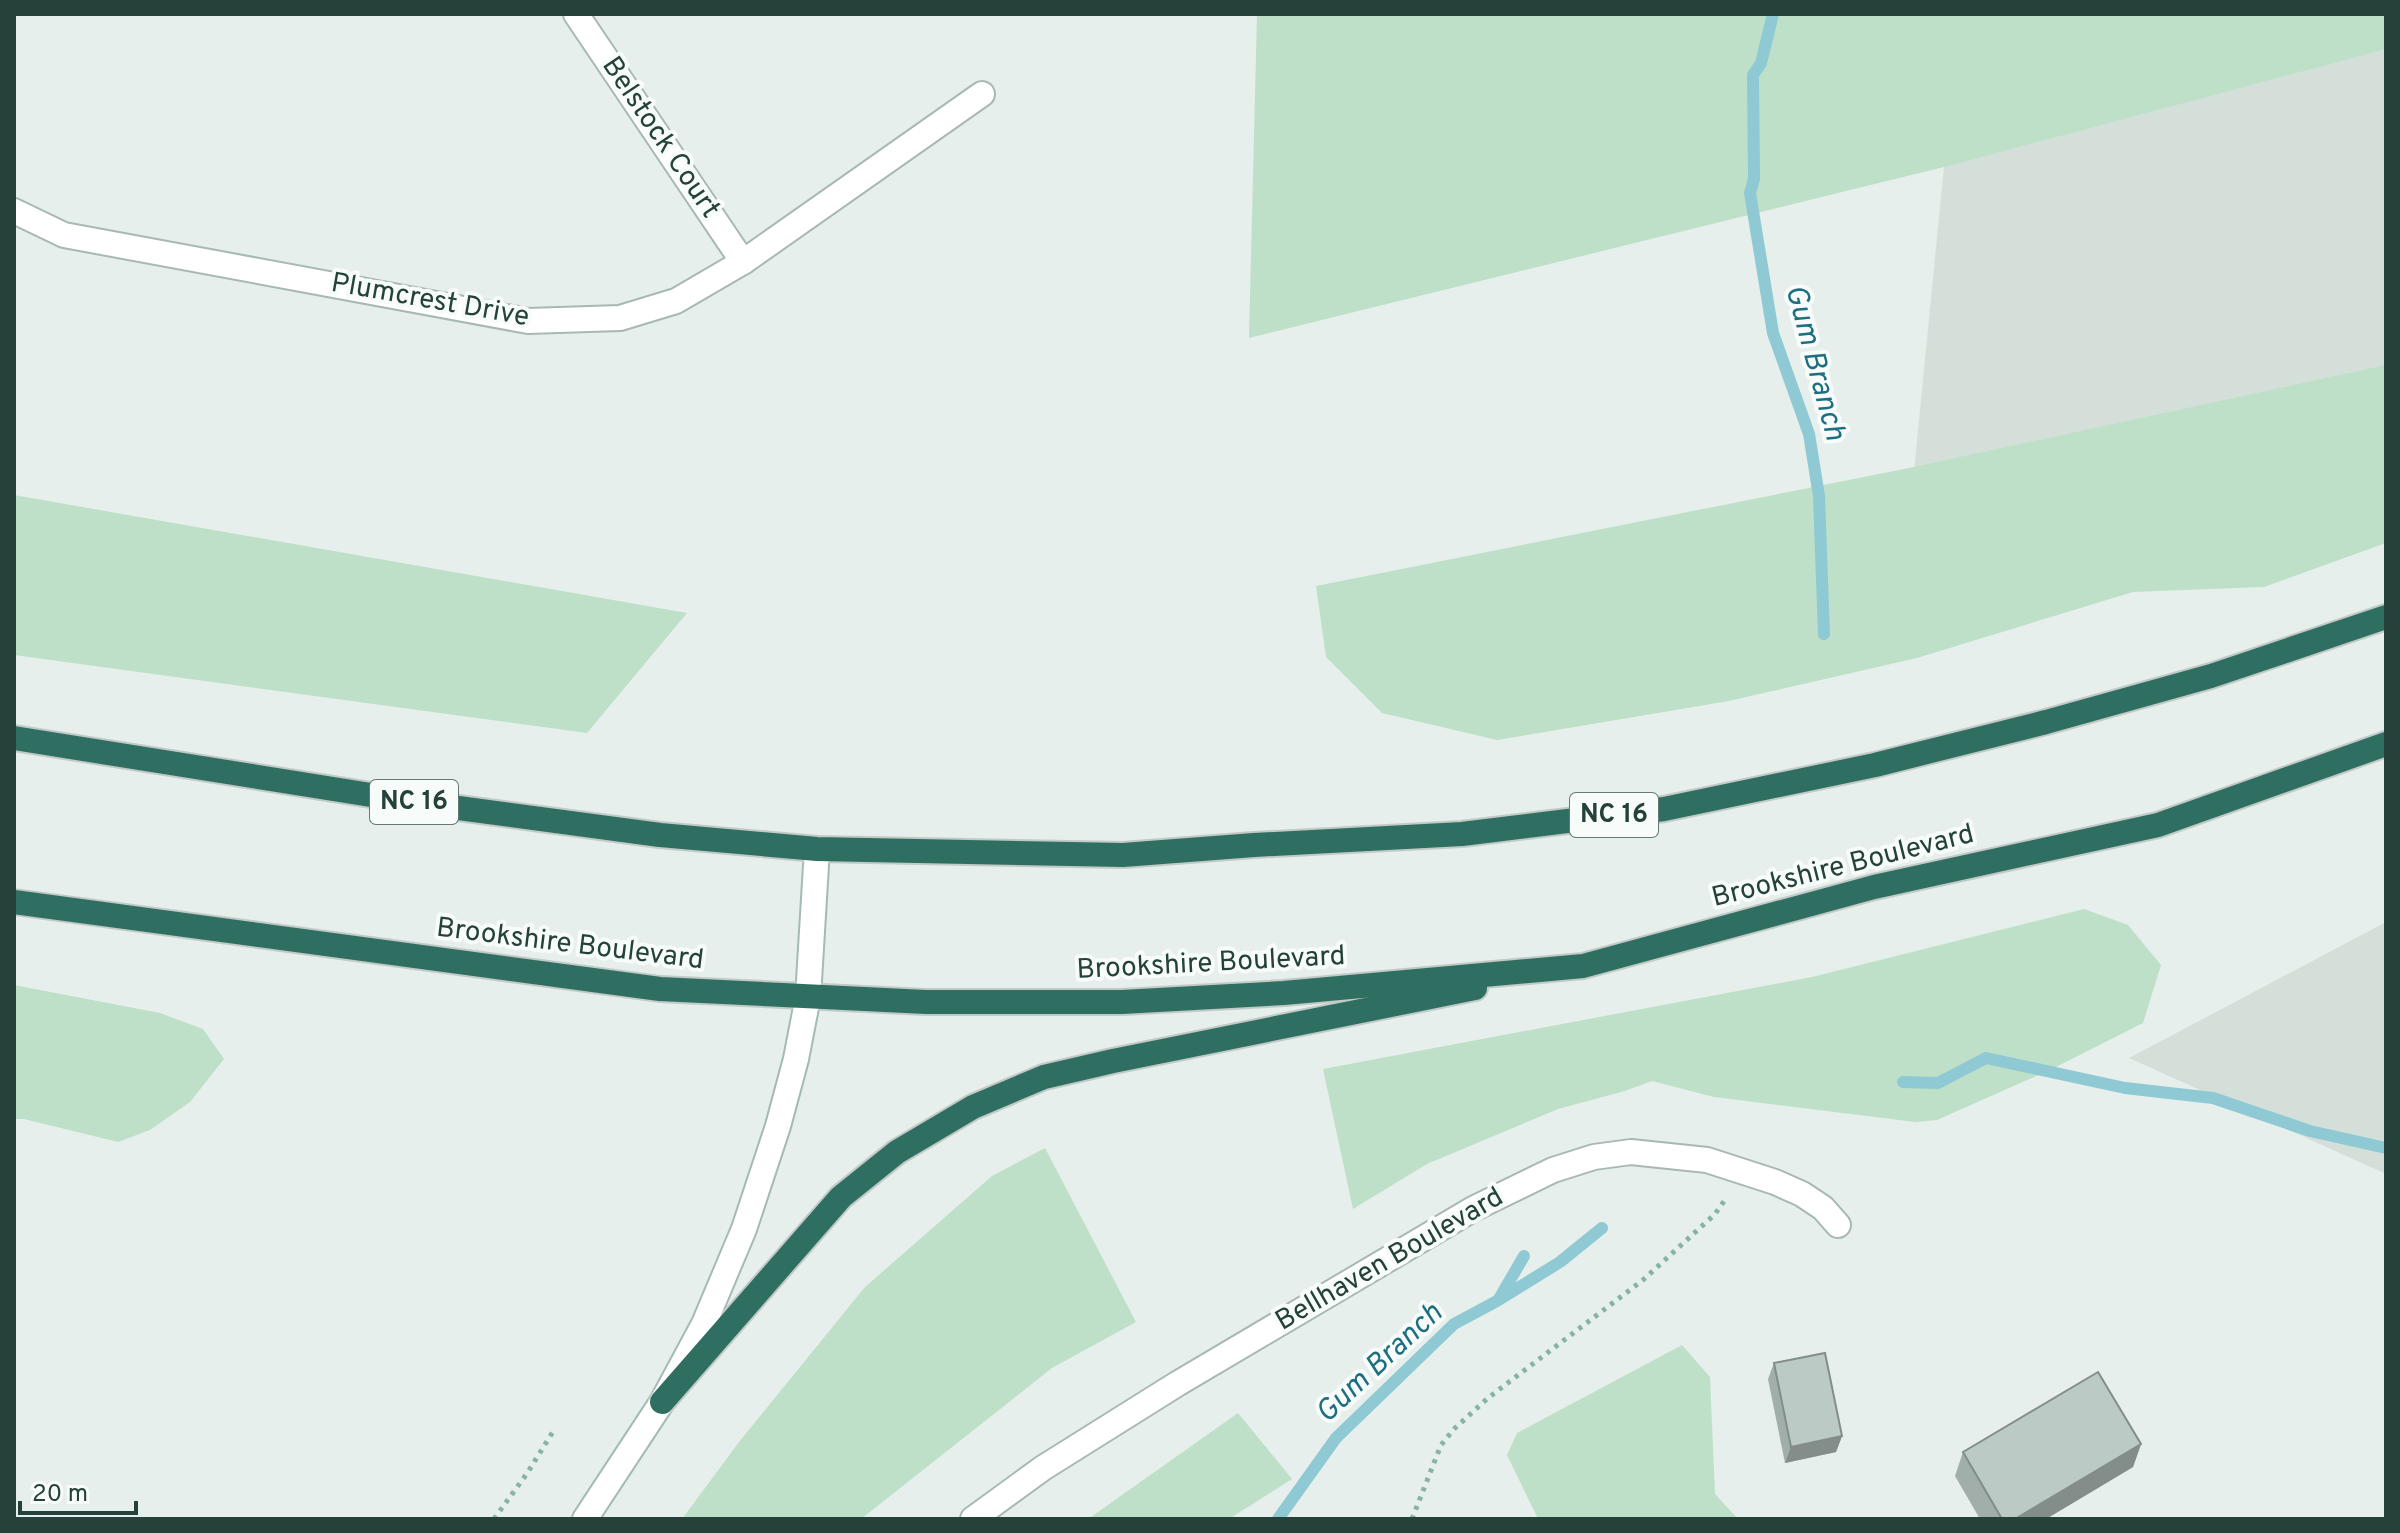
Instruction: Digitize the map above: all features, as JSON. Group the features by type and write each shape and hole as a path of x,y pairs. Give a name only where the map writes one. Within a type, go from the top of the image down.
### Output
{"highway":[{"name":"NC 16","path":"14,738 453,808 660,835 817,849 1123,855 1462,834 1664,809 1875,765 2046,722 2211,676 2386,617"},
{"name":"Brookshire Boulevard","path":"14,902 660,989 926,1002 1122,1002 1284,993 1583,966 1874,887 2158,825 2386,744"},
{"path":"662,1402 841,1197 897,1152 973,1107 1044,1077 1099,1064 1583,966"}],"street":[{"name":"Belstock Court","path":"576,14 743,262"},
{"name":"Plumcrest Drive","path":"14,211 64,235 528,321 620,318 676,301 743,262 982,94"},
{"path":"585,1519 662,1402 704,1324 744,1229 789,1086 808,997 817,849"},
{"name":"Bellhaven Boulevard","path":"973,1519 1043,1468 1177,1384 1473,1209 1553,1170 1594,1157 1631,1152 1707,1160 1802,1194 1823,1208 1838,1225"}],"path":[{"path":"1412,1519 1441,1445 1454,1429 1488,1398 1643,1280 1715,1214 1744,1171"},
{"path":"494,1519 554,1430"}],"shaded area":[{"path":"1959,14 2386,14 2386,450 1904,573"},
{"path":"2386,922 2386,1174 2129,1058"}],"green space":[{"path":"1257,14 2386,14 2386,49 1944,167 1249,338"},
{"path":"2386,365 2386,543 2264,587 2133,592 1917,658 1729,701 1497,740 1382,713 1326,657 1316,586 1914,467"},
{"path":"14,495 687,613 587,733 14,655"},
{"path":"2084,909 2128,925 2161,965 2143,1023 2054,1068 1937,1120 1915,1122 1714,1097 1652,1081 1558,1109 1427,1164 1353,1209 1323,1069 1812,977"},
{"path":"14,985 160,1013 203,1029 224,1059 190,1102 150,1130 118,1142 14,1119"},
{"path":"1045,1148 1136,1322 1052,1368 861,1519 682,1519 739,1442 865,1287 992,1176"},
{"path":"1682,1345 1710,1377 1715,1494 1738,1519 1538,1519 1507,1455 1517,1433"},
{"path":"1238,1413 1292,1479 1229,1519 1088,1519"}],"building":[{"path":"1825,1353 1842,1436 1791,1447 1774,1363"},
{"path":"2098,1372 2141,1444 2015,1519 2002,1519 1963,1452"}],"waterway":[{"name":"Gum Branch","path":"1773,14 1761,63 1753,75 1754,179 1750,193 1773,333 1809,434 1819,496 1824,634"},
{"path":"1903,1082 1938,1083 1986,1058 2125,1088 2213,1098 2310,1131 2386,1148"},
{"name":"Gum Branch","path":"1278,1519 1336,1438 1454,1324 1560,1262 1602,1228"},
{"name":"Gum Branch","path":"1499,1299 1524,1256"}]}
